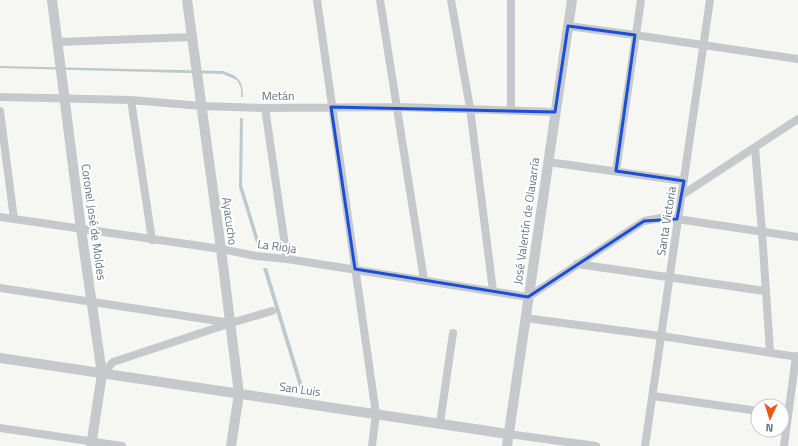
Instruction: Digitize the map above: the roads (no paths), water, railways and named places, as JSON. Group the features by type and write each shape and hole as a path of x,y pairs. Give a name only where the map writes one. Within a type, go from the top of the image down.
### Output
{"street":[{"name":"Coronel José de Moldes","path":"52,0 81,229 102,374 92,444"},
{"name":"Ayacucho","path":"186,0 231,323 239,394 231,446"},
{"path":"317,0 331,107 376,414 372,446"},
{"path":"380,0 424,280"},
{"path":"451,0 470,108 493,291"},
{"path":"511,0 512,109"},
{"name":"José Valentín de Olavarría","path":"507,446 572,0"},
{"path":"616,171 641,0"},
{"name":"Santa Victoria","path":"645,446 710,0"},
{"path":"568,26 798,59"},
{"path":"58,47 192,37"},
{"name":"Metán","path":"0,97 131,100 201,106 266,108 470,108 555,112"},
{"path":"131,100 152,240"},
{"path":"266,108 287,259"},
{"path":"0,111 14,219"},
{"path":"682,195 798,120"},
{"path":"755,148 770,352"},
{"path":"548,162 684,181"},
{"name":"La Rioja","path":"0,217 221,249 256,256 355,269 528,297"},
{"path":"528,297 644,221 661,218 677,219 798,237"},
{"path":"577,264 765,290"},
{"path":"0,288 231,323"},
{"path":"102,374 113,362 272,311"},
{"path":"525,318 797,356 788,398"},
{"path":"440,423 453,333"},
{"name":"San Luis","path":"0,358 596,446"},
{"path":"653,396 750,410"},
{"path":"0,428 92,444 122,446"}]}
